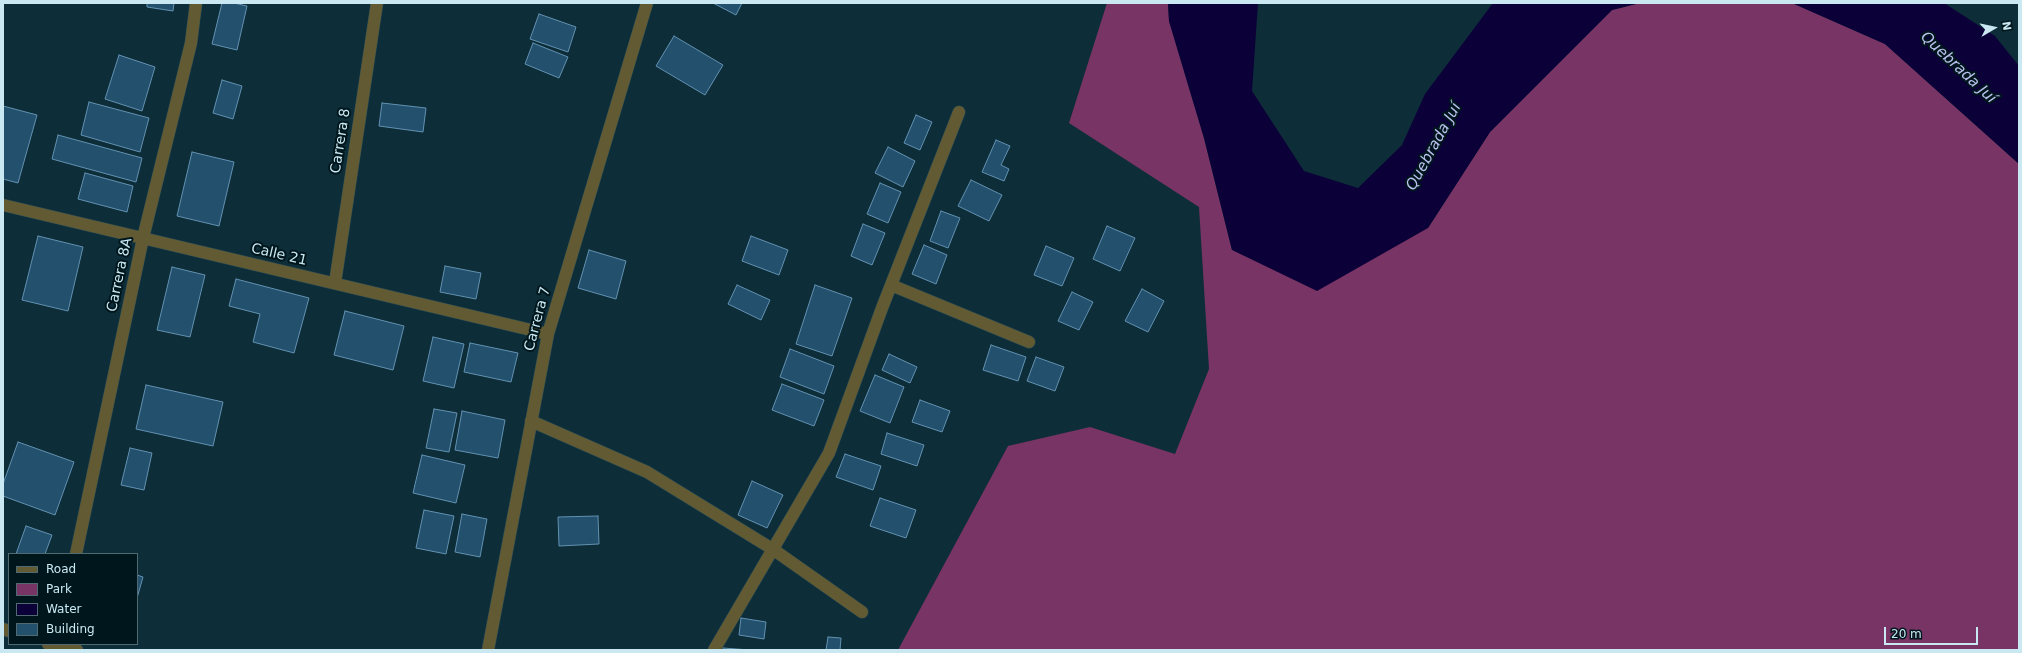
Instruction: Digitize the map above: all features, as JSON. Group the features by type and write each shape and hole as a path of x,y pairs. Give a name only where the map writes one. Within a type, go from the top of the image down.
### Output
{"street":[{"name":"Carrera 8A","path":"76,553 143,238 191,43 196,3"},
{"name":"Carrera 8","path":"334,283 377,3"},
{"name":"Carrera 7","path":"488,650 548,334 647,3"},
{"path":"714,650 774,550 829,453 891,285 959,112"},
{"name":"Calle 21","path":"3,205 548,334"},
{"path":"891,285 1029,342"},
{"path":"531,421 647,472 774,550 862,612"},
{"path":"55,646 77,650"}],"green space":[{"path":"1107,3 1168,3 1169,21 1204,138 1232,250 1428,228 1490,132 1612,10 1640,3 1792,3 1885,44 2019,164 2019,650 898,650 1008,446 1090,427 1175,454 1209,369 1199,207 1069,123"}],"water":[{"name":"Quebrada Juí","path":"1168,3 1258,3 1252,91 1304,171 1358,188 1402,145 1425,94 1493,3 1640,3 1612,10 1490,132 1428,228 1317,291 1232,250 1204,138 1169,21"},
{"name":"Quebrada Juí","path":"1792,3 1944,3 1995,36 2019,66 2019,164 1885,44"}],"building":[{"path":"147,3 174,3 173,11 147,7"},
{"path":"222,3 234,3 247,6 237,50 212,44"},
{"path":"713,3 742,3 736,15"},
{"path":"539,14 576,27 568,52 530,39"},
{"path":"674,36 723,65 705,95 656,66"},
{"path":"533,43 568,57 559,78 525,64"},
{"path":"119,55 155,67 142,111 105,99"},
{"path":"222,80 242,86 233,119 213,113"},
{"path":"89,102 149,118 140,152 81,135"},
{"path":"382,103 426,108 423,132 379,126"},
{"path":"3,106 37,115 18,183 3,179"},
{"path":"916,115 932,122 920,150 904,143"},
{"path":"58,135 142,158 136,182 52,159"},
{"path":"996,140 1010,146 1001,165 1009,169 1004,181 982,172"},
{"path":"888,147 915,161 903,187 875,173"},
{"path":"192,152 234,162 219,226 177,216"},
{"path":"85,173 133,186 127,212 78,199"},
{"path":"971,180 1002,195 989,221 958,206"},
{"path":"880,183 901,192 888,223 867,214"},
{"path":"941,211 960,218 948,248 930,241"},
{"path":"863,224 885,233 872,265 851,256"},
{"path":"1107,226 1135,238 1120,271 1093,259"},
{"path":"38,236 83,247 68,311 22,300"},
{"path":"751,236 788,250 779,275 742,261"},
{"path":"924,245 947,255 936,284 912,274"},
{"path":"1046,246 1074,258 1062,286 1034,275"},
{"path":"589,250 626,261 616,299 578,288"},
{"path":"445,266 481,273 476,299 440,292"},
{"path":"172,267 205,275 190,337 157,330"},
{"path":"236,279 309,298 294,353 253,342 260,314 229,306"},
{"path":"737,285 770,300 761,320 728,304"},
{"path":"815,285 852,298 832,356 796,344"},
{"path":"1142,289 1164,301 1148,332 1125,321"},
{"path":"1072,292 1093,302 1079,330 1058,321"},
{"path":"345,311 404,326 393,370 334,355"},
{"path":"433,337 464,344 454,388 423,381"},
{"path":"470,343 518,353 511,382 464,372"},
{"path":"991,345 1026,357 1018,381 983,370"},
{"path":"790,349 834,366 824,394 780,377"},
{"path":"889,354 917,367 910,383 882,370"},
{"path":"1036,357 1064,367 1055,391 1027,381"},
{"path":"875,375 904,387 890,423 860,411"},
{"path":"782,384 824,400 814,426 772,410"},
{"path":"146,385 223,402 213,446 136,429"},
{"path":"920,400 950,411 942,432 912,422"},
{"path":"434,409 457,413 449,452 426,448"},
{"path":"462,411 505,420 498,458 455,450"},
{"path":"887,433 924,445 917,466 881,454"},
{"path":"18,442 74,462 55,515 3,496 3,484"},
{"path":"130,448 152,453 144,490 121,485"},
{"path":"845,454 881,466 873,490 836,477"},
{"path":"422,455 465,465 456,503 413,493"},
{"path":"752,481 783,495 767,528 738,515"},
{"path":"880,498 916,510 906,538 870,526"},
{"path":"424,510 454,516 446,554 416,548"},
{"path":"462,514 487,519 480,557 455,552"},
{"path":"598,516 599,544 559,546 558,517"},
{"path":"26,526 52,535 45,553 16,553"},
{"path":"138,575 143,577 138,594"},
{"path":"741,618 766,622 764,639 739,635"},
{"path":"828,637 841,638 840,650 826,650"},
{"path":"723,648 750,650 723,650"}]}
